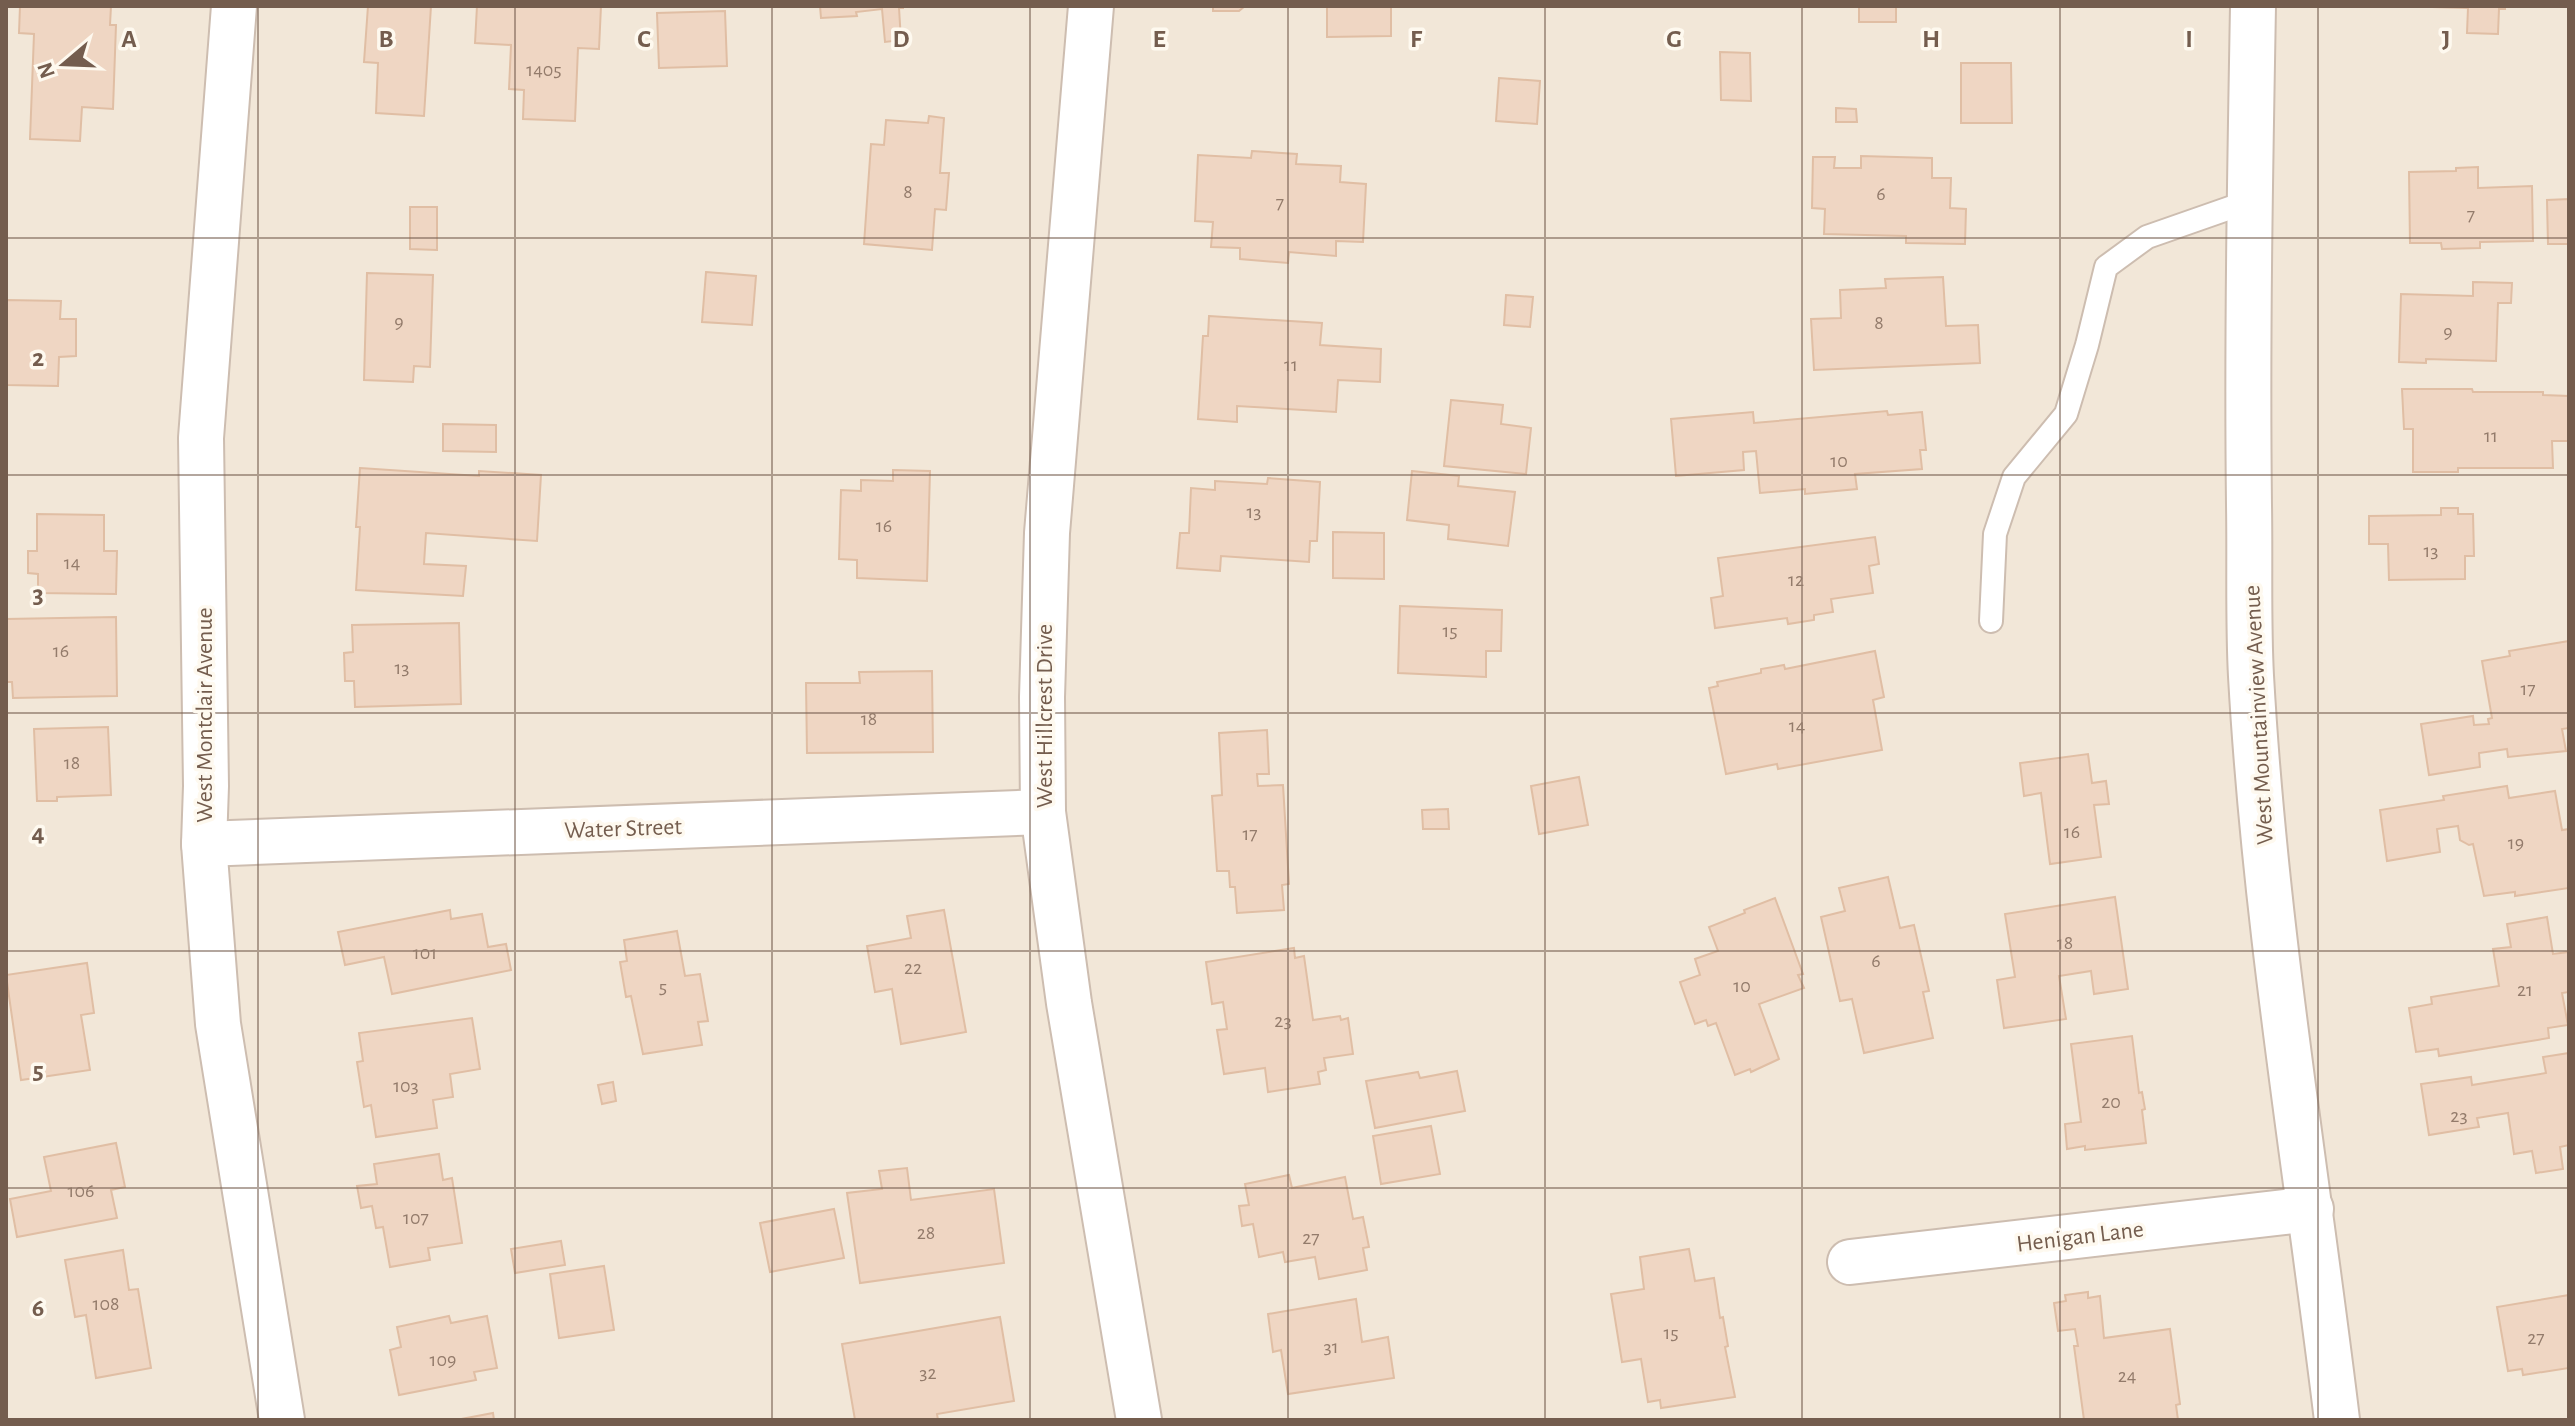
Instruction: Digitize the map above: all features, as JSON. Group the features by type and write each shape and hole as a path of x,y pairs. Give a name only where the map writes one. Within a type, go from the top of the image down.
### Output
{"street":[{"name":"West Montclair Avenue","path":"234,6 201,438 206,786 204,844 218,1024 282,1420"},
{"name":"West Hillcrest Drive","path":"1091,6 1047,533 1042,697 1043,812 1069,1003 1139,1420"},
{"name":"West Mountainview Avenue","path":"2253,6 2248,385 2251,672 2259,787 2285,1036 2311,1209 2337,1420"},
{"name":"Water Street","path":"204,844 1043,812"},
{"name":"Henigan Lane","path":"1850,1262 2311,1209"}],"lane":[{"path":"1991,621 1995,534 2014,477 2066,414 2106,267 2147,237 2250,201"}],"shaded area":[{"path":"6,6 2569,6 2569,1420 6,1420"}],"building":[{"path":"20,6 111,6 110,25 116,25 113,109 82,107 80,141 30,139 34,34 19,33"},
{"path":"368,6 431,6 424,116 376,113 378,63 364,62"},
{"path":"477,6 601,6 599,49 578,48 575,121 523,119 524,90 509,89 511,45 475,43"},
{"path":"820,6 903,6 899,8 901,40 885,42 882,9 856,12 857,16 821,18"},
{"path":"1213,6 1245,6 1239,11 1213,11"},
{"path":"1327,6 1391,6 1391,36 1327,37"},
{"path":"1859,6 1896,6 1896,22 1859,22"},
{"path":"2396,6 2505,6 2505,9 2499,9 2498,34 2467,33 2468,8"},
{"path":"725,11 727,66 659,68 657,13"},
{"path":"1720,52 1750,53 1751,101 1721,100"},
{"path":"1961,63 2011,63 2012,123 1961,123"},
{"path":"1499,78 1540,81 1537,124 1496,121"},
{"path":"1836,108 1856,109 1857,122 1836,122"},
{"path":"929,116 944,118 940,173 949,173 946,210 935,209 932,250 864,244 871,144 884,145 886,120 928,123"},
{"path":"1252,151 1297,154 1296,164 1341,166 1340,182 1366,184 1363,242 1336,241 1336,256 1289,252 1288,263 1240,259 1240,248 1211,247 1213,222 1195,221 1198,155 1251,158"},
{"path":"1861,156 1932,158 1932,178 1951,178 1950,208 1966,209 1965,244 1906,243 1906,236 1824,234 1825,209 1812,208 1813,157 1835,157 1834,168 1861,168"},
{"path":"2478,167 2478,188 2532,186 2533,241 2480,242 2480,248 2442,249 2441,243 2410,243 2409,172"},
{"path":"2569,199 2569,244 2548,244 2547,200"},
{"path":"410,207 437,207 437,250 410,249"},
{"path":"706,272 756,276 752,325 702,322"},
{"path":"367,273 433,275 430,367 414,366 413,382 364,380"},
{"path":"1943,277 1946,326 1978,325 1980,363 1814,370 1811,319 1841,318 1840,290 1886,288 1885,279"},
{"path":"2473,282 2512,283 2511,303 2498,303 2496,361 2426,359 2426,363 2399,362 2401,294 2473,296"},
{"path":"1506,295 1533,297 1530,327 1504,325"},
{"path":"6,300 61,301 60,319 76,319 76,356 59,357 58,386 6,385"},
{"path":"1209,316 1322,323 1320,345 1381,349 1380,382 1338,380 1336,412 1237,406 1237,422 1198,419 1203,336 1208,336"},
{"path":"2402,389 2472,389 2473,392 2543,392 2543,395 2569,396 2569,441 2552,441 2553,468 2458,468 2458,472 2413,472 2413,429 2404,429"},
{"path":"1451,400 1503,405 1501,424 1531,428 1526,474 1444,466"},
{"path":"1887,411 1888,415 1922,412 1926,450 1920,450 1922,469 1855,474 1857,489 1805,494 1805,489 1760,493 1756,451 1743,452 1744,470 1676,476 1671,419 1753,412 1754,423"},
{"path":"443,424 496,425 496,452 443,451"},
{"path":"360,468 479,476 479,471 541,475 537,541 426,533 424,564 466,566 463,596 356,590"},
{"path":"893,470 930,471 927,581 857,578 857,560 839,559 841,490 861,491 861,480 893,481"},
{"path":"1412,471 1459,476 1458,486 1515,492 1508,546 1448,539 1449,525 1407,520"},
{"path":"1268,478 1320,482 1317,541 1310,541 1309,562 1221,556 1220,571 1177,568 1180,533 1189,533 1191,488 1215,490 1215,481 1267,484"},
{"path":"2441,508 2458,508 2458,514 2473,514 2474,556 2465,556 2465,579 2389,580 2388,544 2369,544 2369,516 2441,515"},
{"path":"37,514 104,515 104,551 117,551 116,594 38,593 38,574 28,573 28,551 37,551"},
{"path":"1333,532 1384,533 1384,579 1333,578"},
{"path":"1875,537 1879,564 1869,566 1873,593 1831,599 1833,612 1814,615 1814,620 1788,624 1787,618 1715,628 1711,598 1723,596 1718,558"},
{"path":"1400,606 1502,610 1501,651 1486,651 1486,677 1398,673"},
{"path":"116,617 117,696 13,698 12,682 6,682 6,619"},
{"path":"459,623 461,704 355,707 354,681 345,681 344,653 353,652 352,625"},
{"path":"2569,641 2569,728 2562,729 2566,751 2508,757 2507,749 2479,753 2480,767 2429,775 2421,724 2473,716 2474,725 2489,724 2488,719 2492,718 2482,661 2510,656 2509,651"},
{"path":"1875,651 1884,697 1873,700 1882,750 1778,769 1777,764 1726,774 1709,688 1718,686 1717,682 1761,673 1761,669 1784,665 1785,669"},
{"path":"932,671 933,752 807,753 806,683 860,683 859,672"},
{"path":"108,727 111,795 37,801 34,729"},
{"path":"1267,730 1269,774 1257,774 1258,786 1283,785 1289,884 1282,885 1284,910 1237,913 1235,887 1230,887 1229,871 1217,871 1212,796 1222,795 1219,733"},
{"path":"2088,754 2092,783 2106,781 2109,804 2094,805 2101,857 2050,864 2041,793 2024,796 2020,763"},
{"path":"1579,777 1588,825 1539,834 1531,786"},
{"path":"2507,786 2509,798 2555,791 2562,830 2569,829 2569,888 2515,896 2515,892 2484,896 2473,844 2460,840 2458,826 2437,829 2440,852 2387,861 2380,810"},
{"path":"1448,809 1449,829 1423,829 1422,810"},
{"path":"1888,877 1900,928 1914,925 1929,991 1923,992 1933,1038 1864,1053 1852,999 1840,1001 1821,917 1845,911 1839,888"},
{"path":"2115,897 2128,989 2094,994 2091,971 2059,976 2066,1019 2004,1028 1997,980 2015,977 2005,914"},
{"path":"1775,898 1803,974 1798,975 1804,988 1759,1004 1779,1059 1751,1072 1750,1069 1735,1075 1716,1023 1708,1026 1706,1020 1695,1024 1680,982 1700,975 1695,959 1718,951 1709,927"},
{"path":"450,910 451,919 482,914 488,947 506,944 511,970 392,994 384,957 345,965 338,932"},
{"path":"944,910 966,1032 901,1044 892,989 875,992 867,946 911,938 907,916"},
{"path":"2547,917 2553,954 2569,952 2569,992 2562,993 2568,1025 2548,1028 2549,1038 2439,1056 2438,1049 2416,1052 2409,1008 2432,1004 2431,997 2499,986 2493,949 2511,947 2507,924"},
{"path":"677,931 685,976 700,974 708,1021 698,1022 702,1045 643,1054 631,996 626,997 620,962 627,961 624,940"},
{"path":"1294,948 1295,958 1304,956 1313,1020 1340,1016 1341,1020 1348,1018 1353,1054 1324,1058 1326,1070 1318,1072 1320,1084 1268,1092 1265,1068 1224,1074 1217,1030 1227,1029 1223,1002 1212,1004 1206,962"},
{"path":"87,963 94,1013 81,1015 90,1070 21,1080 6,975"},
{"path":"472,1018 480,1069 450,1074 453,1097 433,1100 437,1128 376,1137 371,1105 364,1107 357,1062 363,1061 359,1033"},
{"path":"2132,1036 2139,1093 2142,1092 2145,1109 2142,1110 2146,1143 2067,1149 2065,1124 2081,1122 2071,1044"},
{"path":"2569,1053 2569,1145 2560,1147 2563,1169 2536,1173 2532,1151 2514,1154 2508,1113 2477,1118 2479,1127 2429,1135 2421,1084 2471,1077 2472,1085 2546,1073 2543,1057"},
{"path":"1457,1071 1465,1111 1375,1128 1366,1081 1418,1072 1420,1078"},
{"path":"613,1082 616,1101 602,1104 598,1085"},
{"path":"1431,1126 1440,1174 1381,1184 1373,1136"},
{"path":"116,1143 125,1187 111,1190 117,1218 17,1237 10,1199 51,1191 44,1157"},
{"path":"439,1154 443,1180 452,1178 462,1243 428,1248 430,1260 390,1267 383,1227 376,1228 372,1206 361,1208 357,1186 377,1184 374,1164"},
{"path":"907,1168 911,1200 994,1189 1004,1263 860,1283 847,1193 882,1189 879,1171"},
{"path":"1289,1175 1292,1188 1345,1177 1353,1219 1363,1217 1369,1247 1363,1248 1367,1270 1319,1279 1315,1257 1285,1262 1283,1252 1259,1257 1253,1224 1242,1226 1239,1206 1249,1205 1245,1184"},
{"path":"834,1209 844,1258 770,1272 760,1223"},
{"path":"561,1241 565,1265 515,1273 511,1249"},
{"path":"1689,1249 1695,1281 1714,1278 1735,1397 1661,1408 1660,1400 1648,1402 1641,1359 1622,1362 1611,1294 1644,1289 1640,1257"},
{"path":"123,1250 129,1290 138,1289 151,1368 96,1378 86,1315 75,1317 65,1260"},
{"path":"604,1266 614,1330 559,1338 550,1274"},
{"path":"2088,1292 2088,1298 2100,1296 2104,1338 2170,1329 2180,1404 2176,1405 2178,1420 2084,1420 2074,1346 2078,1346 2075,1329 2058,1331 2054,1303 2066,1301 2065,1295"},
{"path":"2569,1295 2569,1368 2523,1375 2522,1369 2508,1371 2497,1307"},
{"path":"1356,1299 1362,1342 1388,1337 1394,1378 1288,1394 1281,1350 1273,1352 1268,1314"},
{"path":"449,1316 451,1323 487,1316 497,1368 474,1372 476,1380 399,1395 390,1350 401,1347 397,1327"},
{"path":"1000,1317 1014,1401 937,1414 938,1420 855,1420 842,1344"},
{"path":"493,1413 494,1420 456,1420"}]}
